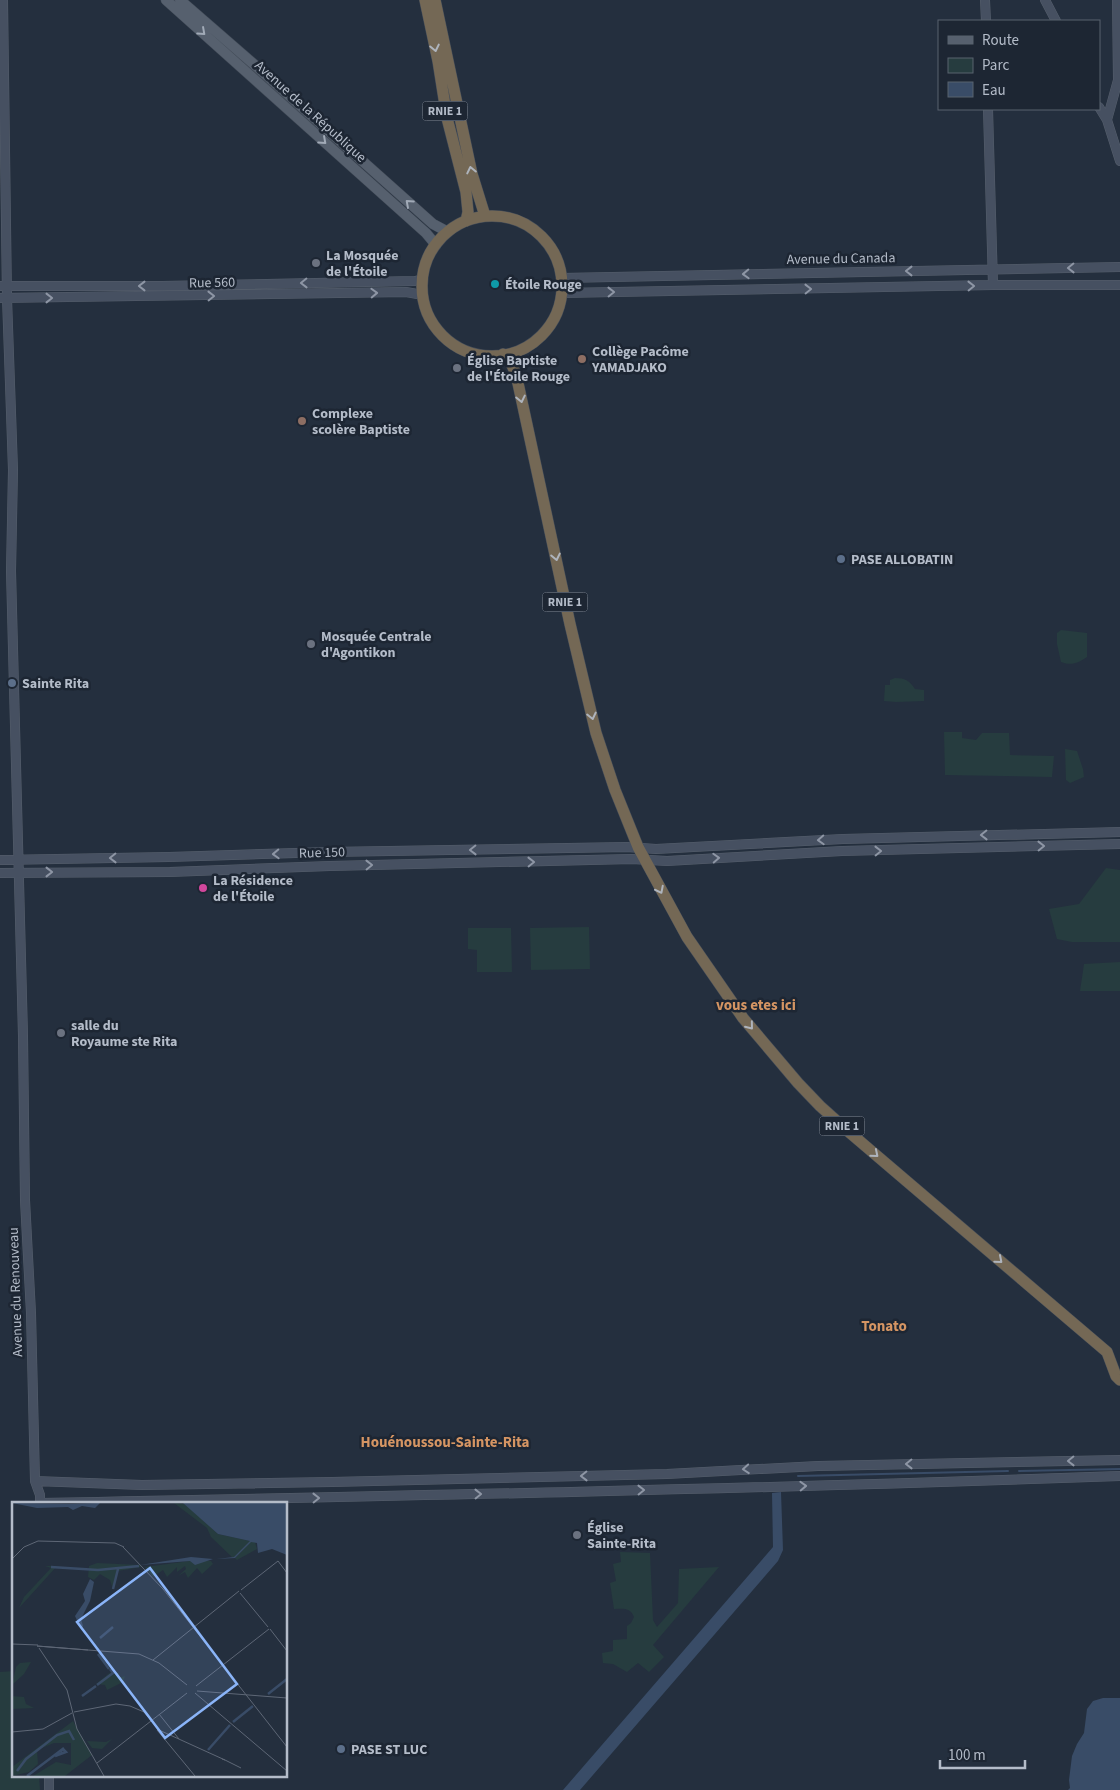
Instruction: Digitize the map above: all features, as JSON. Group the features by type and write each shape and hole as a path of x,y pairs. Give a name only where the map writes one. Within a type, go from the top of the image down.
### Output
{"highway":[{"name":"RNIE 1","path":"425,0 438,61 446,118 466,192 468,212 466,221"},
{"name":"RNIE 1","path":"435,0 472,174 485,216"},
{"path":"485,216 510,218 525,224 536,232 554,252 562,278 562,293 556,315 544,333 526,347 494,355 463,349 440,332 431,319 423,295 423,279 428,260 436,245 448,232 466,221 485,216"},
{"name":"RNIE 1","path":"504,354 510,361 516,374 570,624 596,733 615,790 638,847 675,918 698,955 743,1018 798,1084 849,1132 1107,1352 1116,1376 1120,1380"}],"main road":[{"name":"Avenue du Renouveau","path":"2,0 4,298 13,470 11,571 20,872 25,1200 31,1312 35,1481 40,1500"},
{"name":"Avenue de la République","path":"166,0 426,232 436,245"},
{"name":"Avenue de la République","path":"180,0 257,66 433,224 448,232"},
{"path":"985,0 986,20"},
{"path":"1045,0 1055,20"},
{"path":"1107,120 1119,80 1117,0"},
{"path":"1100,109 1115,131 1120,161"},
{"path":"988,110 993,285"},
{"name":"Avenue du Canada","path":"562,278 1120,267"},
{"name":"Rue 560","path":"4,286 162,286 415,281 423,279"},
{"path":"562,293 993,285 1120,285"},
{"name":"Rue 560","path":"4,298 406,292 423,295"},
{"name":"Rue 150","path":"0,860 339,852 638,847 656,849 842,839 1120,832"},
{"name":"Rue 150","path":"0,873 170,872 340,865 667,861 842,851 1120,844"},
{"path":"169,857 170,872"},
{"path":"35,1481 142,1485 580,1476 818,1466 1120,1460"},
{"path":"40,1500 332,1498 1120,1476"}],"green space":[{"path":"1061,630 1087,633 1087,657 1075,663 1061,662 1057,644 1057,633"},
{"path":"895,678 907,680 915,689 924,690 924,701 884,701 885,685 890,685 890,680"},
{"path":"944,732 962,732 962,738 976,740 982,733 1009,733 1010,755 1054,756 1052,777 945,775"},
{"path":"1065,749 1077,751 1083,769 1084,777 1070,783 1066,780"},
{"path":"1106,868 1120,870 1120,942 1072,942 1057,939 1049,909 1079,904"},
{"path":"589,927 590,969 531,970 530,928"},
{"path":"468,928 511,928 512,972 477,972 477,950 468,949"},
{"path":"1120,962 1120,991 1080,991 1084,964"},
{"path":"620,1552 650,1553 653,1620 657,1627 678,1603 679,1569 719,1567 653,1645 664,1657 649,1672 638,1663 627,1672 613,1664 603,1663 602,1653 613,1651 613,1640 627,1639 627,1626 634,1617 628,1610 614,1609 610,1583 616,1581 613,1564 621,1562"},
{"path":"12,1671 12,1778 39,1778 40,1790 0,1790 0,1672"}],"water":[{"path":"781,1492 783,1550 778,1561 580,1790 563,1790 773,1547 772,1493"},
{"path":"1103,1698 1120,1698 1120,1790 1068,1790 1070,1788 1072,1756 1084,1733 1087,1709 1093,1701"}],"waterway":[{"path":"1019,1471 1120,1469"},
{"path":"798,1476 1008,1471"}],"place":[{"name":"La Mosquée de l'Étoile","path":"316,263"},
{"name":"Étoile Rouge","path":"495,284"},
{"name":"Collège Pacôme YAMADJAKO","path":"582,359"},
{"name":"Église Baptiste de l'Étoile Rouge","path":"457,368"},
{"name":"Complexe scolère Baptiste","path":"302,421"},
{"name":"PASE ALLOBATIN","path":"841,559"},
{"name":"Mosquée Centrale d'Agontikon","path":"311,644"},
{"name":"Sainte Rita","path":"12,683"},
{"name":"La Résidence de l'Étoile","path":"203,888"},
{"name":"salle du Royaume ste Rita","path":"61,1033"},
{"name":"Église Sainte-Rita","path":"577,1535"},
{"name":"PASE ST LUC","path":"341,1749"}],"district":[{"name":"vous etes ici","path":"756,1005"},
{"name":"Tonato","path":"884,1326"},
{"name":"Houénoussou-Sainte-Rita","path":"445,1442"}]}
